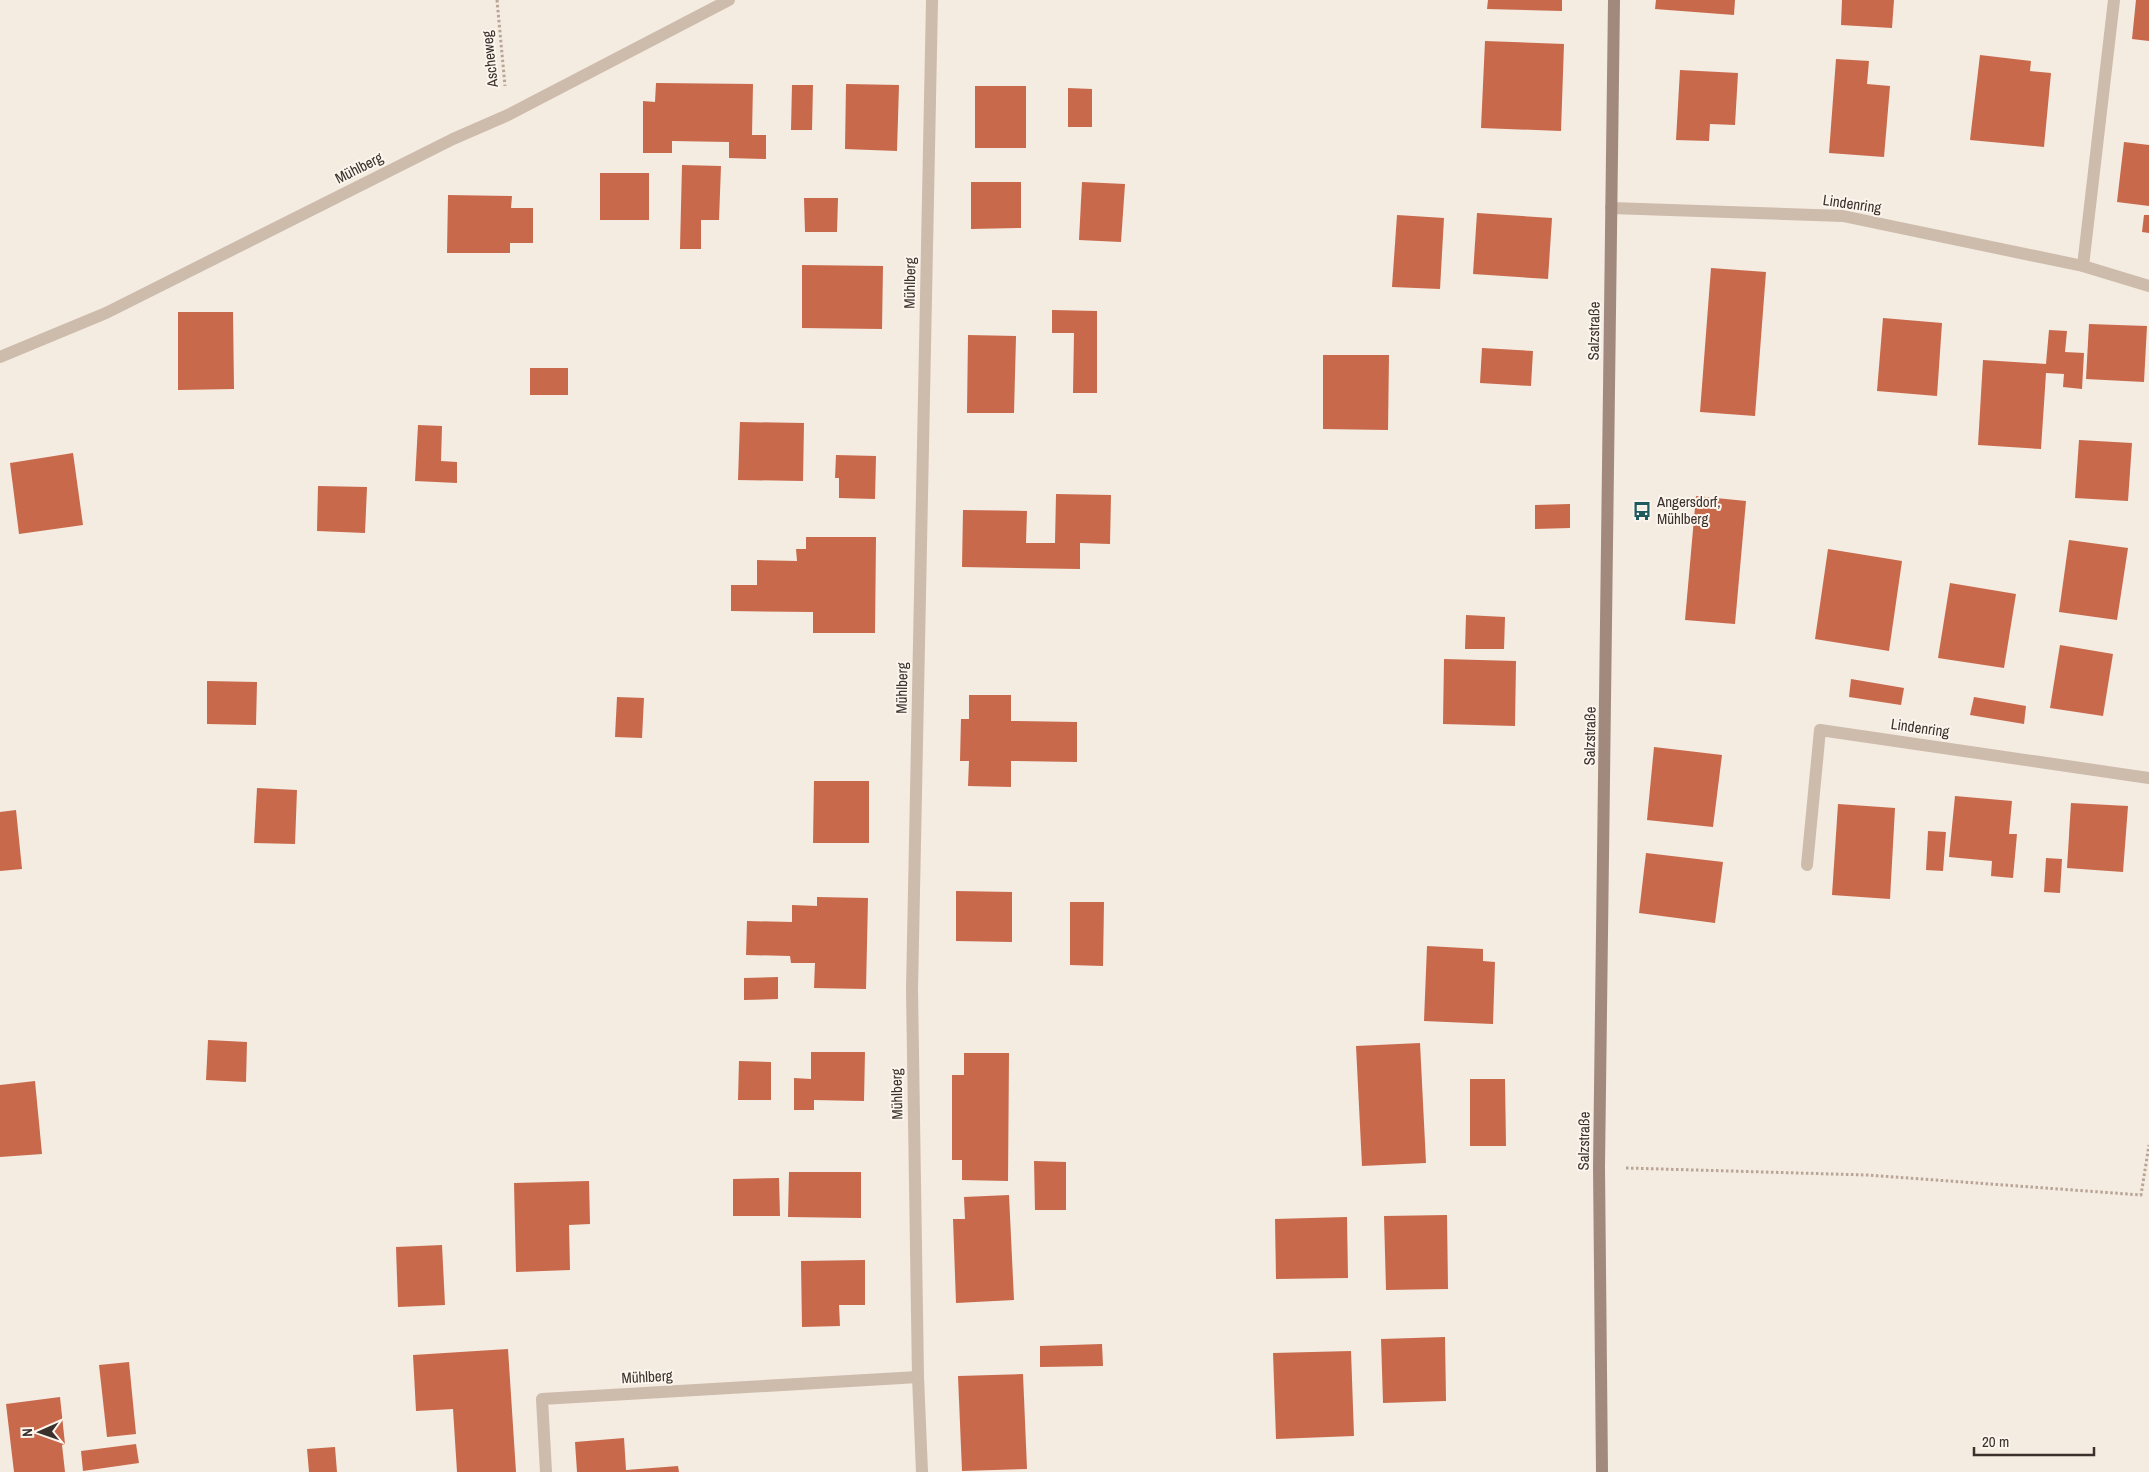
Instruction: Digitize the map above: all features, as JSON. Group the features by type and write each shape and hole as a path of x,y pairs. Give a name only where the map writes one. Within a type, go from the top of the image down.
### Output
{"street":[{"name":"Mühlberg","path":"0,358 106,313 453,139 508,115 729,0"},
{"name":"Mühlberg","path":"922,1472 918,1377 912,990 932,0"},
{"name":"Salzstraße","path":"1602,1472 1600,1167 1614,0"},
{"path":"2083,266 2114,0"},
{"name":"Lindenring","path":"1612,208 1843,216 2083,266 2149,286"},
{"name":"Lindenring","path":"1807,865 1820,730 2149,778"},
{"name":"Mühlberg","path":"546,1472 542,1399 918,1377"}],"path":[{"name":"Ascheweg","path":"497,0 508,115"},
{"path":"1600,1167 1867,1175 2141,1195 2149,1145"}],"building":[{"path":"1488,0 1562,0 1562,11 1487,9"},
{"path":"1656,0 1735,0 1734,15 1655,9"},
{"path":"1842,0 1894,0 1892,28 1841,25"},
{"path":"2136,0 2149,0 2149,41 2132,39"},
{"path":"1485,41 1564,44 1561,131 1481,128"},
{"path":"1980,55 2031,61 2030,71 2051,73 2044,147 1970,140"},
{"path":"1836,59 1869,61 1867,84 1890,86 1884,157 1829,153"},
{"path":"1680,70 1738,73 1735,125 1710,124 1709,141 1676,140"},
{"path":"656,83 753,84 752,135 766,135 766,159 729,158 729,142 672,141 672,153 643,153 643,101 655,102"},
{"path":"846,84 899,85 897,151 845,149"},
{"path":"792,85 813,85 812,130 791,130"},
{"path":"975,86 1026,86 1026,148 975,148"},
{"path":"1068,88 1092,89 1092,127 1068,127"},
{"path":"2124,142 2149,145 2149,206 2117,202"},
{"path":"682,165 721,166 719,220 701,220 701,249 680,249"},
{"path":"600,173 649,173 649,220 600,220"},
{"path":"971,182 1021,182 1021,228 971,229"},
{"path":"1082,182 1125,184 1121,242 1079,240"},
{"path":"448,195 512,196 511,208 533,208 533,243 510,243 510,253 447,253"},
{"path":"804,198 838,198 837,232 805,232"},
{"path":"1477,213 1552,218 1548,279 1473,274"},
{"path":"1397,215 1444,218 1440,289 1392,287"},
{"path":"2144,215 2149,215 2149,233 2142,232"},
{"path":"802,265 883,266 882,329 802,328"},
{"path":"1711,268 1766,272 1755,416 1700,412"},
{"path":"1052,310 1097,311 1097,393 1073,393 1074,333 1052,333"},
{"path":"178,312 233,312 234,389 178,390"},
{"path":"1883,318 1942,323 1937,396 1877,391"},
{"path":"2089,324 2147,326 2144,382 2086,379"},
{"path":"2049,330 2067,331 2065,352 2084,353 2082,389 2063,387 2064,374 2046,373 2041,449 1978,445 1983,360 2046,364"},
{"path":"968,335 1016,336 1014,413 967,413"},
{"path":"1482,348 1533,351 1531,386 1480,383"},
{"path":"1323,355 1389,355 1388,430 1323,429"},
{"path":"530,368 568,368 568,395 530,395"},
{"path":"740,422 804,423 803,481 738,480"},
{"path":"418,425 442,426 441,461 457,462 457,483 415,481"},
{"path":"2079,440 2132,443 2128,501 2075,498"},
{"path":"73,453 83,525 19,534 10,463"},
{"path":"836,455 876,456 875,499 839,498 839,478 835,478"},
{"path":"318,486 367,487 365,533 317,531"},
{"path":"1056,494 1111,495 1110,544 1080,543 1080,569 962,567 963,510 1027,511 1026,543 1055,543"},
{"path":"1696,496 1746,501 1735,624 1685,620"},
{"path":"1570,504 1570,528 1535,529 1535,505"},
{"path":"806,537 876,537 875,633 813,633 813,612 731,611 731,585 757,585 757,560 797,561 796,549 806,549"},
{"path":"2069,540 2128,548 2117,620 2059,612"},
{"path":"1828,549 1902,561 1889,651 1815,639"},
{"path":"1950,583 2016,594 2004,668 1938,658"},
{"path":"1466,615 1505,617 1504,649 1465,649"},
{"path":"2060,645 2113,654 2103,716 2050,708"},
{"path":"1444,659 1516,661 1515,726 1443,724"},
{"path":"1851,679 1904,688 1901,705 1849,697"},
{"path":"207,681 257,682 256,725 207,724"},
{"path":"969,695 1011,695 1011,721 1077,722 1077,762 1011,761 1011,787 968,786 969,761 960,761 961,719 969,719"},
{"path":"617,697 644,698 642,738 615,737"},
{"path":"1974,697 2026,706 2024,724 1970,715"},
{"path":"1654,747 1722,755 1713,827 1647,820"},
{"path":"814,781 869,781 869,843 813,843"},
{"path":"257,788 297,790 295,844 254,843"},
{"path":"1955,796 2012,801 2009,834 2017,834 2013,878 1991,876 1992,861 1949,857"},
{"path":"2071,803 2128,806 2123,872 2067,868"},
{"path":"1838,804 1895,808 1890,899 1832,895"},
{"path":"16,810 22,869 0,871 0,812"},
{"path":"1928,831 1946,832 1943,871 1926,870"},
{"path":"1646,853 1723,862 1715,923 1639,913"},
{"path":"2046,858 2062,859 2060,893 2044,892"},
{"path":"956,891 1012,892 1012,942 956,941"},
{"path":"817,897 868,898 866,989 814,988 815,963 791,963 790,956 746,955 747,921 792,922 792,905 817,906"},
{"path":"1070,902 1104,902 1103,966 1070,965"},
{"path":"1427,946 1483,949 1483,961 1495,962 1493,1024 1424,1021"},
{"path":"778,977 778,999 744,1000 744,978"},
{"path":"208,1040 247,1042 246,1082 206,1080"},
{"path":"1420,1043 1426,1163 1362,1166 1356,1046"},
{"path":"811,1052 865,1052 864,1101 814,1100 814,1110 794,1110 794,1078 811,1079"},
{"path":"964,1053 1009,1053 1008,1181 962,1180 962,1160 952,1160 952,1075 964,1075"},
{"path":"739,1061 771,1062 771,1100 738,1100"},
{"path":"1470,1079 1505,1079 1506,1146 1470,1146"},
{"path":"35,1081 42,1154 0,1157 0,1085"},
{"path":"1034,1161 1066,1162 1066,1210 1035,1210"},
{"path":"789,1172 861,1172 861,1218 788,1217"},
{"path":"779,1178 780,1216 733,1216 733,1179"},
{"path":"589,1181 590,1224 569,1225 570,1270 516,1272 514,1183"},
{"path":"1009,1195 1014,1300 956,1303 953,1219 965,1219 964,1197"},
{"path":"1447,1215 1448,1289 1386,1290 1384,1216"},
{"path":"1347,1217 1348,1278 1276,1279 1275,1219"},
{"path":"442,1245 445,1305 398,1307 396,1247"},
{"path":"865,1260 865,1305 839,1305 840,1326 802,1327 801,1261"},
{"path":"1445,1337 1446,1401 1383,1403 1381,1339"},
{"path":"1102,1344 1103,1366 1040,1367 1040,1346"},
{"path":"508,1349 516,1472 457,1472 453,1409 416,1411 413,1355"},
{"path":"1351,1351 1354,1436 1276,1439 1273,1353"},
{"path":"129,1362 136,1434 107,1437 99,1365"},
{"path":"1023,1374 1027,1469 962,1471 958,1376"},
{"path":"60,1397 65,1444 62,1445 65,1472 14,1472 6,1404"},
{"path":"624,1438 626,1470 678,1466 679,1472 577,1472 575,1442"},
{"path":"136,1444 139,1463 83,1471 81,1451"},
{"path":"335,1447 337,1472 309,1472 307,1449"}],"place":[{"name":"Angersdorf, Mühlberg","path":"1642,511"}]}
